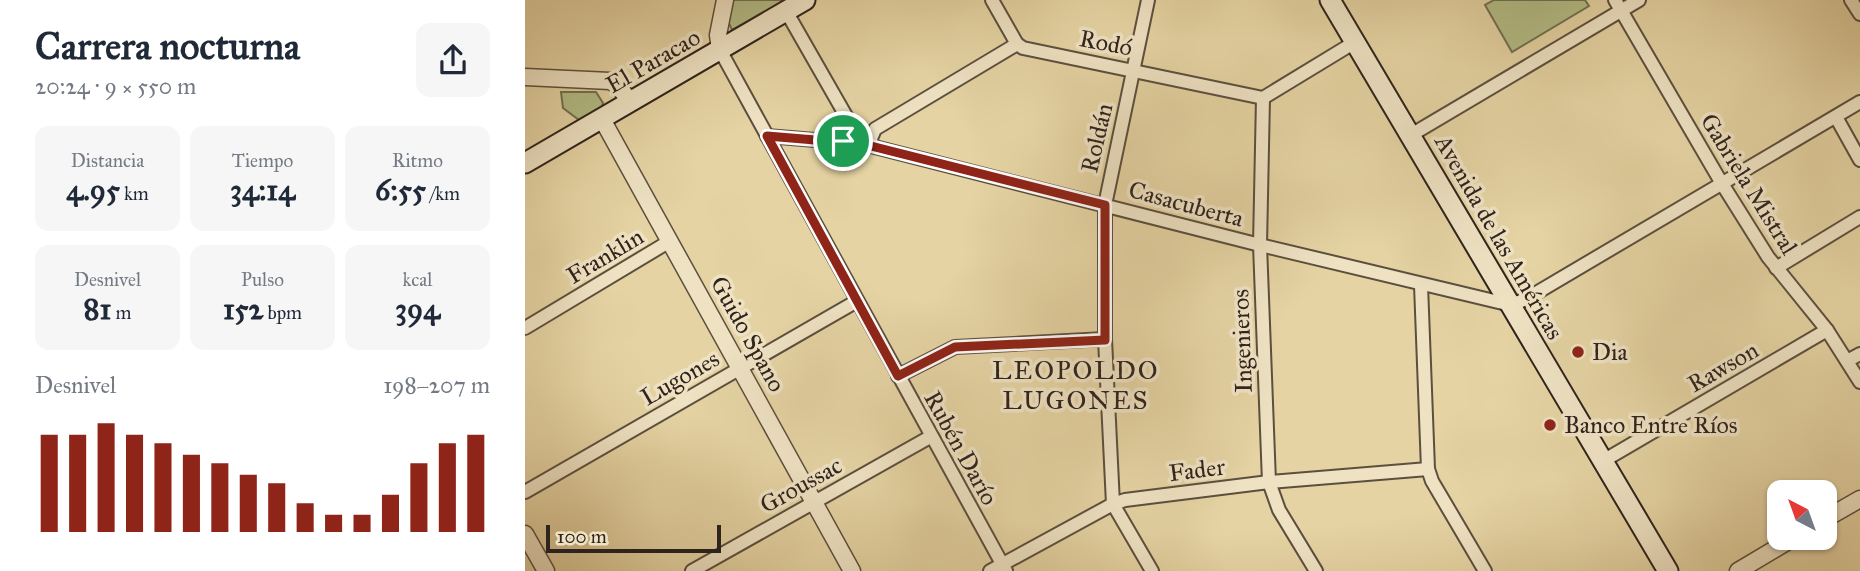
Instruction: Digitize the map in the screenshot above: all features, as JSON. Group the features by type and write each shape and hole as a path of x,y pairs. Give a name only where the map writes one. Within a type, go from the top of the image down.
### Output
{"main road":[{"name":"El Paracao","path":"525,163 805,0"},
{"name":"Avenida de las Américas","path":"1331,0 1668,571"}],"street":[{"path":"720,50 718,34 725,0"},
{"path":"868,146 875,129 1017,44 992,0"},
{"name":"Roldán","path":"1148,0 1105,205 1105,340 1113,504 1152,571"},
{"path":"1411,135 1618,5 1639,0"},
{"path":"1851,0 1860,14"},
{"name":"Gabriela Mistral","path":"1618,5 1721,183 1776,268 1827,330 1860,382"},
{"path":"786,11 846,116 848,122 843,141"},
{"path":"1263,97 1355,42"},
{"name":"Rodó","path":"1017,44 1023,48 1263,97"},
{"name":"Rubén Darío","path":"720,50 1004,568"},
{"path":"525,77 610,81 617,85 631,102"},
{"name":"Ingenieros","path":"1263,97 1260,245 1269,482 1272,497 1316,571"},
{"path":"1511,305 1860,102"},
{"path":"1836,117 1860,160"},
{"name":"Guido Spano","path":"602,119 852,571"},
{"name":"Casacuberta","path":"767,136 843,141 868,146 1421,285 1511,305"},
{"path":"1776,268 1860,218"},
{"name":"Franklin","path":"525,328 670,241"},
{"path":"1421,285 1427,470 1485,571"},
{"name":"Lugones","path":"525,492 857,301"},
{"name":"Rawson","path":"1603,461 1827,330"},
{"path":"898,376 955,347 1105,340"},
{"path":"1847,361 1860,354"},
{"name":"Groussac","path":"692,571 930,437"},
{"name":"Fader","path":"990,571 1004,568 1113,504 1125,500 1269,482 1427,470"},
{"path":"1837,512 1860,499"},
{"path":"525,534 546,571"},
{"path":"1738,571 1773,550"}],"green space":[{"path":"732,0 788,0 732,30 727,19"},
{"path":"1494,0 1585,0 1589,6 1512,52 1485,5"},
{"path":"561,92 596,92 603,103 601,110 579,120 563,108"}],"place":[{"name":"Dia","path":"1578,352"},
{"name":"Banco Entre Ríos","path":"1550,425"}],"district":[{"name":"LEOPOLDO LUGONES","path":"1076,385"}],"route":[{"path":"767,136 843,141 1105,205 1105,340 955,347 898,376 767,136"}]}
